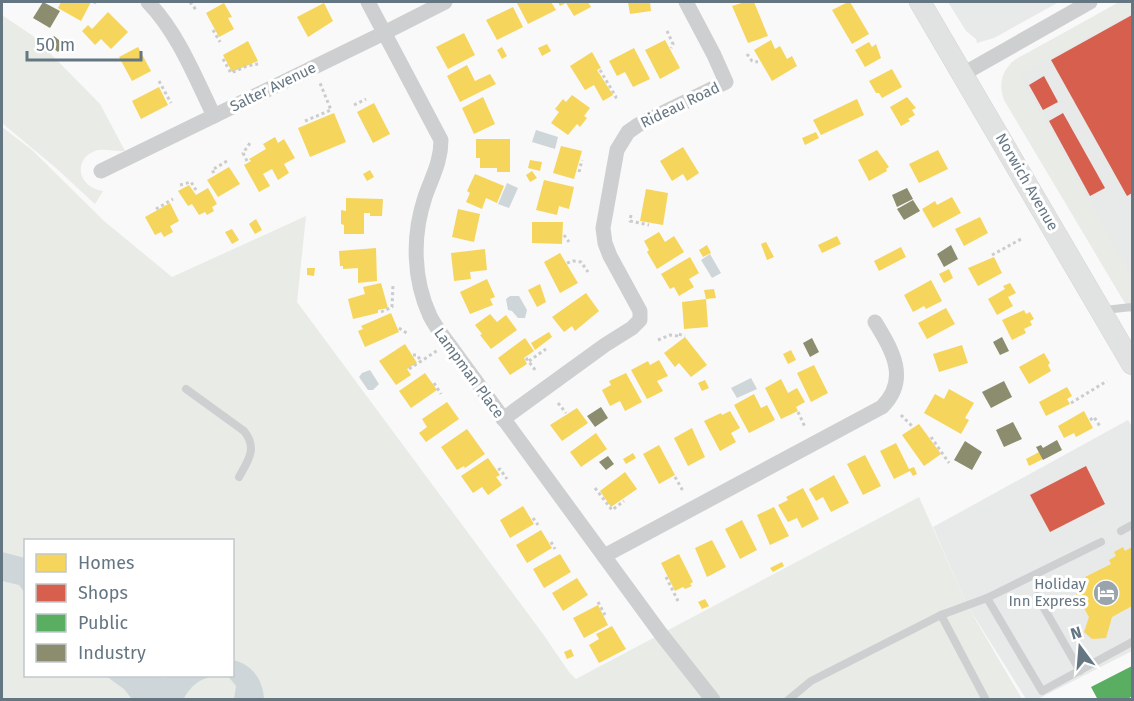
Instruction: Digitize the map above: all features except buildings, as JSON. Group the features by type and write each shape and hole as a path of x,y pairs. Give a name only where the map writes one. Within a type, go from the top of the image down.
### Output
{"main road":[{"name":"Norwich Avenue","path":"920,2 1132,364"}],"street":[{"path":"148,2 159,13 172,33 214,116"},
{"name":"Lampman Place","path":"368,2 441,140 441,156 420,215 415,249 425,305 447,343 661,634 713,699"},
{"name":"Salter Avenue","path":"101,171 445,2"},
{"name":"Rideau Road","path":"503,419 618,335 632,328 639,320 640,311 605,243 605,212 617,150 628,132 638,125 726,82 686,2"},
{"path":"963,74 1090,2"},
{"path":"604,556 882,407 894,388 897,368 893,351 875,322"}],"lane":[{"path":"1101,310 1132,307"},
{"path":"186,388 249,437 252,448 250,457 239,477"},
{"path":"1121,531 1132,525"},
{"path":"788,699 811,681 941,615 987,598 1101,542"},
{"path":"1037,596 1080,671"},
{"path":"987,598 1042,691 1132,642"},
{"path":"941,615 987,699"}],"path":[{"path":"190,2 197,11"},
{"path":"213,30 220,42"},
{"path":"667,31 673,44 671,48"},
{"path":"747,54 752,61 758,62"},
{"path":"223,59 231,73 258,64"},
{"path":"600,70 616,97 613,99"},
{"path":"159,81 171,103"},
{"path":"305,120 331,110 320,83"},
{"path":"354,105 366,99"},
{"path":"247,161 243,153 250,143"},
{"path":"579,172 582,160"},
{"path":"214,173 213,170 227,161"},
{"path":"180,185 191,182 196,190"},
{"path":"156,209 173,200"},
{"path":"631,215 630,221 649,225"},
{"path":"564,235 569,243"},
{"path":"992,255 1023,238"},
{"path":"567,263 581,262 588,272"},
{"path":"381,312 392,307 393,285"},
{"path":"399,328 408,334"},
{"path":"658,340 670,335 685,336"},
{"path":"409,369 447,343"},
{"path":"536,371 528,360 546,349"},
{"path":"413,355 417,355 421,361"},
{"path":"1071,403 1107,381"},
{"path":"434,383 441,394"},
{"path":"558,403 566,413"},
{"path":"798,412 805,427"},
{"path":"901,415 912,426"},
{"path":"1090,420 1094,417 1101,428"},
{"path":"931,437 949,463"},
{"path":"498,470 500,469 507,479"},
{"path":"675,477 683,491"},
{"path":"595,488 612,510 624,501"},
{"path":"533,518 538,525"},
{"path":"551,542 555,549"},
{"path":"666,577 678,601"},
{"path":"598,602 605,615"}],"shaded area":[{"path":"948,2 1059,2 994,38 977,43 976,39 966,31"},
{"path":"1119,2 1132,2 1132,315 1006,102 1011,63"},
{"path":"1120,2 1132,2 1132,13 1020,75 1132,278 1132,301 1122,298 1004,100 1001,88 1004,72 1016,59"},
{"path":"2,15 33,36 100,104 125,151 99,150 83,160 81,173 83,179 94,188 103,191 95,204 2,123"},
{"path":"2,127 32,150 104,221 172,277 306,216 297,302 576,679 919,497 967,605 1022,699 2,699"},
{"path":"536,130 558,137 555,149 532,142"},
{"path":"507,183 518,188 509,208 498,204"},
{"path":"710,254 721,273 712,278 701,260"},
{"path":"510,296 519,296 527,310 525,318 518,318 508,310 506,299"},
{"path":"370,370 379,384 373,390 368,390 359,377"},
{"path":"751,378 757,389 737,398 731,388"},
{"path":"1128,420 1132,427 1132,651 1038,699 1026,699 967,605 933,527"},
{"path":"2,552 24,558 24,592 19,585 2,581"},
{"path":"234,660 246,665 259,679 264,699 234,699 236,686 229,677 234,677"},
{"path":"107,677 212,677 196,684 183,700 132,699 124,689"}],"place":[{"name":"Holiday Inn Express","path":"1106,593"}]}
